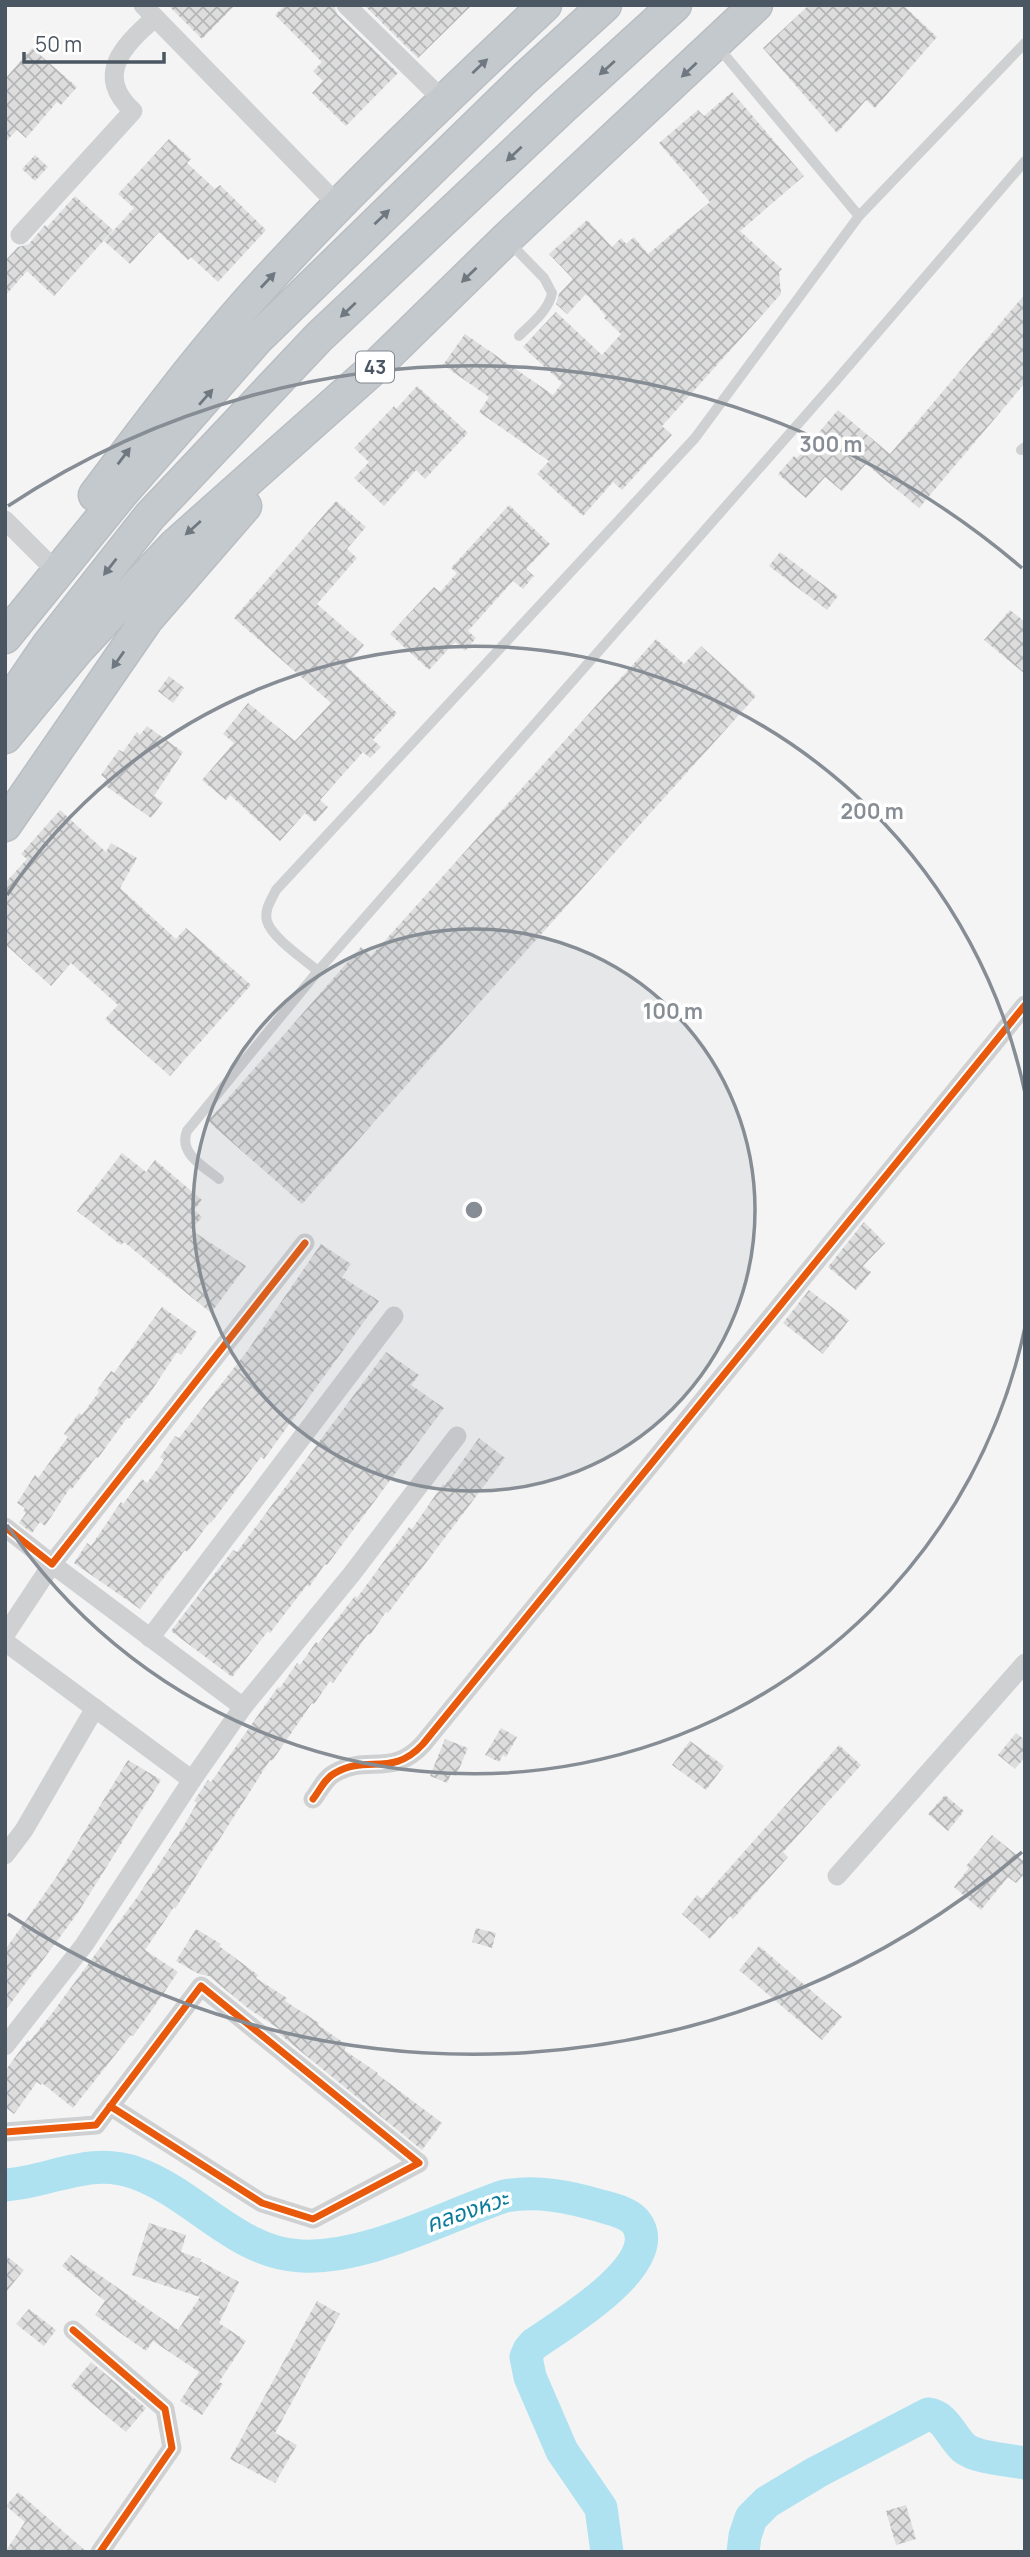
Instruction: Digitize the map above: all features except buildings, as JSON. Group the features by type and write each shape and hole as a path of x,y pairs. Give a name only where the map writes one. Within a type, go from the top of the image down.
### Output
{"highway":[{"path":"5,636 48,564 91,500 181,381 253,296 338,205 545,5"},
{"path":"5,636 122,493 257,339 525,78 605,5"},
{"path":"5,708 49,644 150,516 319,337 675,5"},
{"name":"43","path":"5,737 78,650 175,545 373,369 506,239 756,5"},
{"path":"5,825 147,619 205,550 373,369"}],"street":[{"path":"346,5 444,101"},
{"path":"20,235 133,111 121,100 116,87 116,62 149,11 338,205"},
{"path":"5,520 48,564"},
{"path":"313,1799 328,1778 335,1773 354,1766 398,1762 415,1753 1025,1005"},
{"path":"5,1635 52,1564 305,1243"},
{"path":"150,1638 394,1317"},
{"path":"5,2046 84,1945 243,1707 351,1575 457,1436"},
{"path":"5,1527 243,1707"},
{"path":"5,1642 192,1780"},
{"path":"837,1876 1025,1663"},
{"path":"5,1855 23,1830 95,1708"},
{"path":"5,2132 96,2125 110,2106 201,1986 419,2163 313,2219 262,2203 110,2106"},
{"path":"73,2330 165,2409 172,2448 100,2552"}],"lane":[{"path":"716,44 859,216"},
{"path":"318,971 275,934 267,922 267,906 276,890 695,438 859,216 1025,44"},
{"path":"219,1179 187,1152 184,1143 187,1131 318,971 1025,161"},
{"path":"506,239 544,278 552,293 545,309 519,336"}],"waterway":[{"name":"คลองหวะ","path":"5,2185 102,2167 136,2173 178,2194 256,2245 301,2256 326,2255 379,2244 505,2196 517,2194 565,2197 628,2215 635,2221 641,2237 637,2255 625,2273 586,2308 534,2344 526,2357 530,2377 562,2451 601,2508 607,2552"},
{"name":"คลองหวะ","path":"743,2552 751,2518 767,2502 817,2472 928,2414 940,2419 969,2451 1025,2463"}],"cycle path":[{"path":"313,1799 331,1775 358,1765 401,1760 423,1744 1025,1005"},
{"path":"5,1527 52,1564 305,1243"},
{"path":"5,2132 96,2125 201,1986 419,2163 313,2219 262,2203 110,2106"},
{"path":"73,2330 165,2409 172,2448 100,2552"}]}
